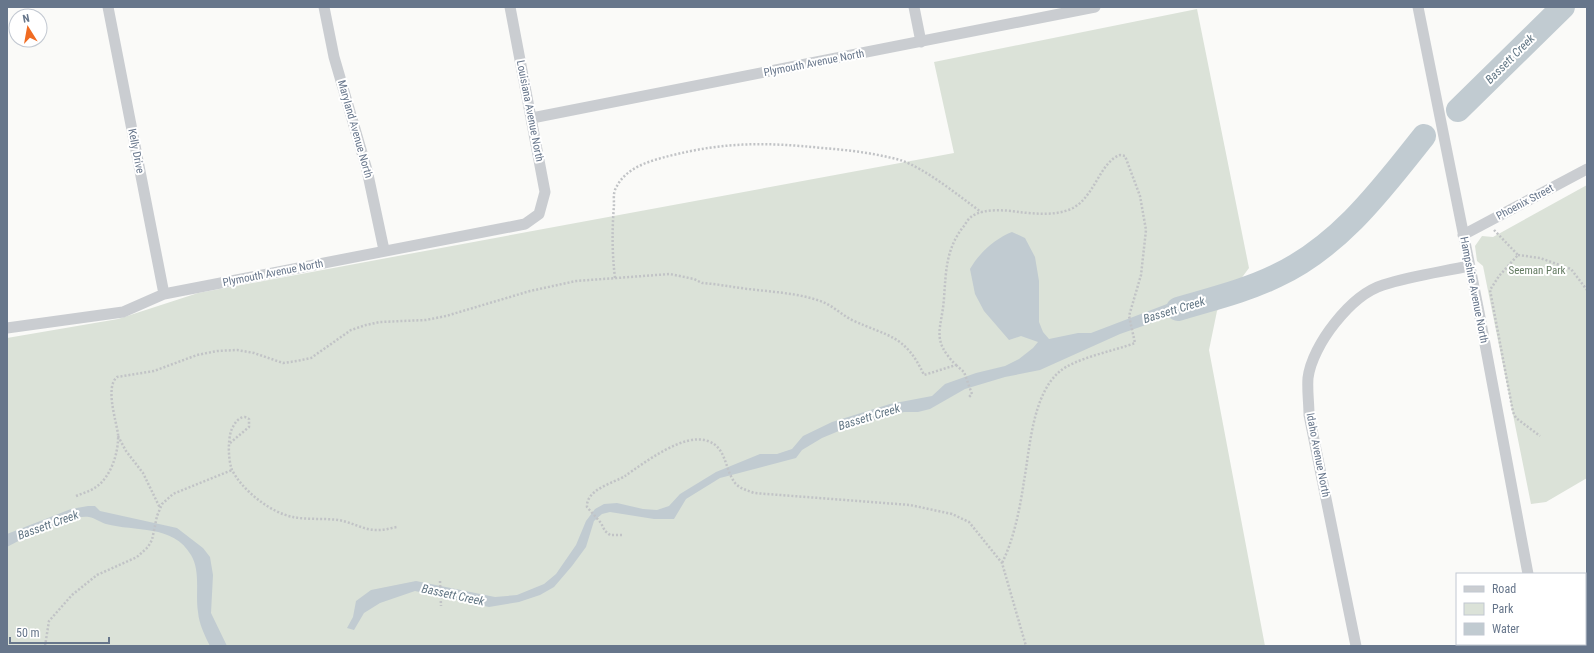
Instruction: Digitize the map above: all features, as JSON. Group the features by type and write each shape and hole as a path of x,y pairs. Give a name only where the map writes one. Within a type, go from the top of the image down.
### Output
{"street":[{"name":"Kelly Drive","path":"108,7 164,294"},
{"name":"Maryland Avenue North","path":"324,7 334,57 367,170 384,250"},
{"name":"Louisiana Avenue North","path":"510,7 545,192 539,214"},
{"path":"914,7 921,42"},
{"name":"Plymouth Avenue North","path":"532,118 1095,7"},
{"name":"Hampshire Avenue North","path":"1418,7 1528,573"},
{"name":"Phoenix Street","path":"1463,235 1587,169"},
{"name":"Plymouth Avenue North","path":"7,328 123,312 164,294 384,250 525,224 539,214"},
{"name":"Idaho Avenue North","path":"1356,646 1310,415 1308,378 1315,355 1328,333 1362,295 1382,285 1469,266"}],"path":[{"path":"615,278 612,246 615,189 620,180 630,171 654,160 695,149 733,144 772,143 863,152 901,160 935,179 981,212"},
{"path":"969,397 972,394 964,372 947,356 940,343 938,331 943,314 945,269 952,244 960,231 971,216 981,212 1017,212 1038,214 1059,212 1070,209 1079,204 1094,187 1112,158 1120,155 1125,156 1140,196 1146,230 1141,275 1129,316 1135,343 1076,362 1059,372 1047,386 1038,407 1030,438 1024,482 1009,550 1002,563"},
{"path":"1487,222 1506,245 1518,256 1540,258 1571,269 1587,290"},
{"path":"1518,256 1499,276 1490,290 1516,418 1540,436"},
{"path":"76,496 96,488 106,478 114,460 118,436 111,390 114,380 117,377 154,371 197,355 217,351 237,350 254,353 283,362 312,358 345,333 366,325 380,322 432,319 465,311 530,291 576,281 670,274 694,279 702,283 791,294 824,303 851,319 883,332 905,345 916,357 924,375 956,365"},
{"path":"230,443 248,427 248,419 245,417 238,419 232,428 230,443 229,454 232,470 255,497 272,510 291,517 338,520 379,531 397,527"},
{"path":"118,436 126,451 143,473 160,508"},
{"path":"622,535 610,535 604,531 601,523 589,511 587,504 590,497 654,455 680,444 696,440 705,440 714,444 722,451 735,482 741,488 754,493 910,505 952,514 969,522 1002,563 1026,646"},
{"path":"45,646 49,621 72,594 98,575 137,558 148,547 152,540 157,516 162,504 173,494 232,470"},
{"path":"440,581 441,606"}],"green space":[{"path":"1197,9 1249,268 1217,311 1209,350 1265,646 7,646 7,338 118,319 198,293 954,153 934,62"},
{"name":"Seeman Park","path":"1587,185 1587,478 1546,502 1531,504 1483,266 1477,261 1475,246 1482,236 1493,237"}],"water":[{"path":"1012,232 1025,238 1035,257 1039,281 1039,322 1043,332 1049,339 1078,333 1091,333 1167,304 1209,295 1210,310 1177,314 1120,334 1040,370 1005,377 965,389 930,409 918,412 904,412 846,428 822,438 802,450 796,458 720,478 686,499 674,519 654,519 610,512 602,514 594,521 586,547 572,566 554,587 540,595 519,602 489,607 415,591 380,603 364,613 354,630 347,628 353,617 356,601 371,590 416,581 495,597 517,595 544,584 556,574 576,545 586,521 595,509 604,504 617,503 643,509 657,510 669,506 680,494 716,472 760,454 777,454 792,449 803,436 832,422 890,404 932,396 945,384 976,373 1005,366 1019,359 1038,342 1021,336 1009,340 984,311 975,294 970,269 978,257 988,247 1000,238"},
{"path":"95,506 100,511 177,528 203,548 210,557 213,575 211,613 227,646 210,646 202,630 197,605 196,568 191,555 183,545 174,538 153,531 106,524 89,517 81,517 60,523 7,547 7,534 71,509"}],"waterway":[{"name":"Bassett Creek","path":"1458,110 1563,7"},
{"name":"Bassett Creek","path":"1178,309 1252,286 1299,264 1320,249 1358,215 1424,136"}]}
